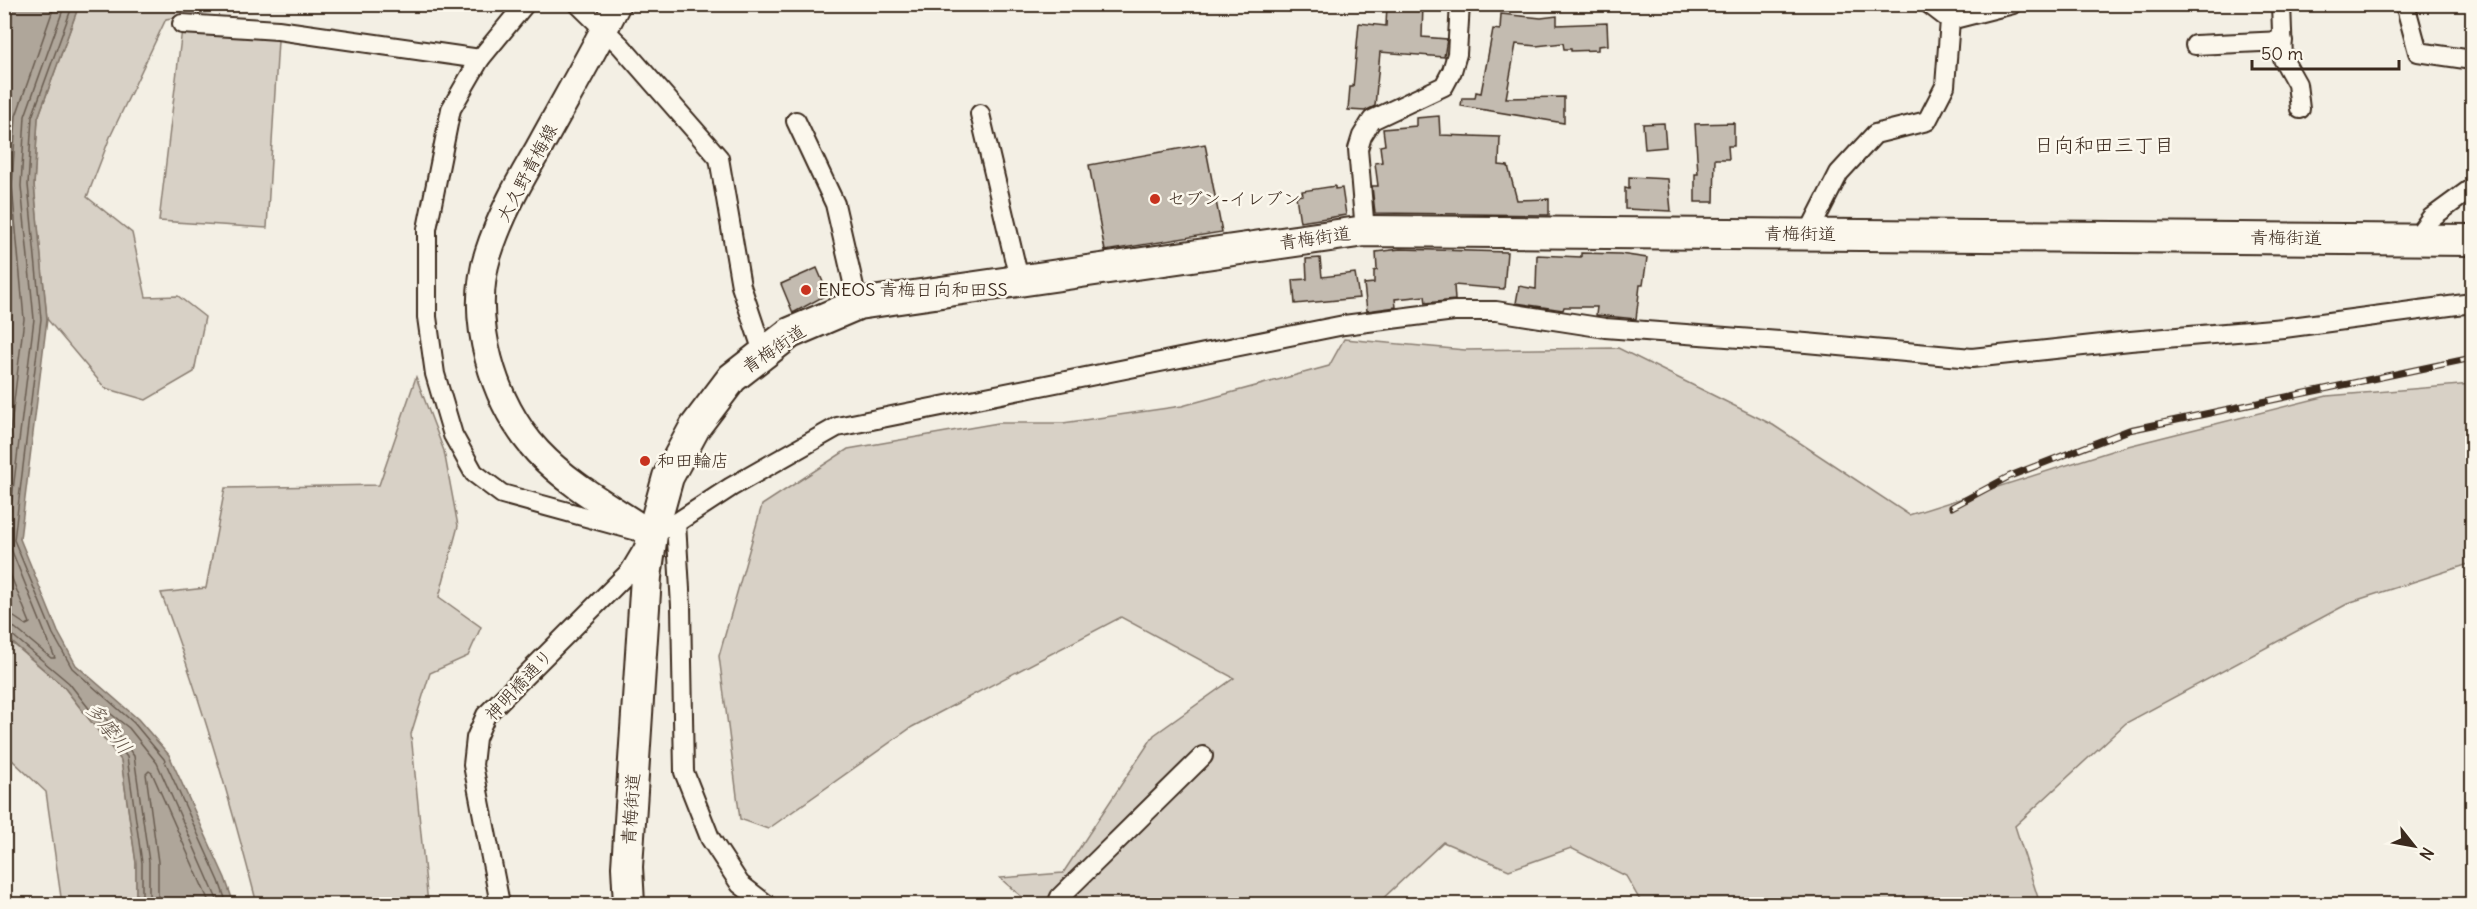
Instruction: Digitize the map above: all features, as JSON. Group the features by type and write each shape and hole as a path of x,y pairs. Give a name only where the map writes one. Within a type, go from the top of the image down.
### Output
{"highway":[{"name":"青梅街道","path":"629,904 627,867 646,577 664,529 668,477 695,427 732,378 790,333 858,304 1365,231 2472,240"}],"main road":[{"name":"大久野青梅線","path":"617,4 605,30 507,204 487,255 482,293 482,330 491,373 511,414 538,452 572,481 664,529"}],"street":[{"path":"525,4 480,59 451,109 427,230 427,317 435,374 453,435 474,473 502,494 664,529 837,427 1344,325 1454,311 1496,311 1605,328 1972,358 2284,328 2472,303"},
{"path":"578,4 605,30 719,158 741,286 763,352"},
{"path":"1365,231 1358,149 1362,136 1372,120 1444,86 1457,54 1460,4"},
{"path":"1929,4 1950,20"},
{"path":"1950,20 2013,4"},
{"path":"2281,4 2283,59 2297,84 2300,109"},
{"path":"2405,4 2418,52 2472,60"},
{"path":"1808,234 1839,173 1875,134 1927,121 1945,87 1950,20"},
{"path":"182,24 278,30 480,59"},
{"path":"2195,45 2283,41"},
{"path":"980,114 1019,279"},
{"path":"796,120 835,204 858,304"},
{"path":"2415,239 2431,218 2472,188"},
{"path":"664,529 681,606 684,772 710,838 740,884 766,904"},
{"name":"神明橋通り","path":"500,904 473,765 476,738 486,715 630,571 664,529"},
{"path":"1057,904 1060,897 1203,756"}],"shaded area":[{"path":"79,5 249,5 166,19 110,137 87,197 132,233 146,297 178,296 205,317 194,372 146,400 105,388 47,319 34,185 38,118"},
{"path":"182,29 278,40 267,228 159,221"},
{"path":"1344,339 1465,350 1618,348 1773,425 1909,515 2124,447 2327,396 2472,384 2472,563 2351,602 2126,723 2015,826 2040,904 1642,904 1626,876 1571,848 1509,870 1443,842 1377,904 1030,904 1000,878 1063,873 1154,735 1234,678 1121,617 912,727 768,829 740,819 719,656 762,505 848,449 998,423 1063,423 1182,406 1329,366"},
{"path":"416,377 444,451 458,526 439,597 481,627 468,656 430,673 411,734 428,904 257,904 214,747 161,593 206,588 225,488 379,485"},
{"path":"4,636 64,687 121,760 136,863 136,904 62,904 46,792 10,758 5,740"}],"water":[{"name":"多摩川","path":"5,4 79,5 38,118 34,185 47,319 20,539 58,632 76,665 138,719 169,755 225,878 234,904 136,904 136,863 121,760 64,687 5,636"}],"building":[{"path":"1387,4 1423,4 1422,37 1447,39 1444,57 1380,52 1375,106 1365,111 1348,110 1350,87 1353,87 1359,23 1386,26"},
{"path":"1501,14 1541,18 1557,16 1557,25 1607,23 1608,45 1598,46 1598,50 1571,51 1571,49 1564,49 1563,43 1536,46 1516,44 1506,98 1564,97 1564,123 1461,106 1462,98 1475,98 1476,92 1481,93 1493,29 1500,30"},
{"path":"1439,116 1440,135 1500,137 1499,165 1508,166 1517,200 1549,199 1549,215 1375,213 1372,186 1378,186 1375,163 1382,162 1380,146 1385,145 1383,129 1416,126 1416,118"},
{"path":"1664,123 1666,147 1645,149 1643,124"},
{"path":"1734,123 1734,146 1728,146 1729,159 1715,159 1714,202 1695,202 1695,174 1698,174 1695,124"},
{"name":"セブン-イレブン","path":"1205,144 1222,232 1105,251 1089,165"},
{"path":"1629,177 1668,179 1671,211 1625,209 1625,188 1629,189"},
{"path":"1335,186 1335,189 1342,188 1346,215 1300,222 1296,196 1303,195 1302,191"},
{"path":"1400,249 1507,252 1504,289 1454,285 1455,300 1426,303 1425,296 1395,299 1396,307 1367,311 1364,284 1374,283 1374,271 1377,270 1376,252"},
{"path":"1581,253 1620,254 1647,258 1643,285 1640,285 1636,319 1596,315 1597,307 1564,307 1563,310 1516,303 1519,286 1536,289 1537,255 1581,257"},
{"path":"1320,258 1322,277 1355,273 1359,298 1295,304 1293,280 1307,279 1306,259"},
{"path":"817,268 828,294 793,313 781,284"}],"railway":[{"path":"1952,507 2010,476 2129,430 2472,358"}],"place":[{"name":"セブン-イレブン","path":"1155,199"},
{"name":"ENEOS 青梅日向和田SS","path":"806,290"},
{"name":"和田輪店","path":"645,461"}],"district":[{"name":"日向和田三丁目","path":"2104,145"}]}
